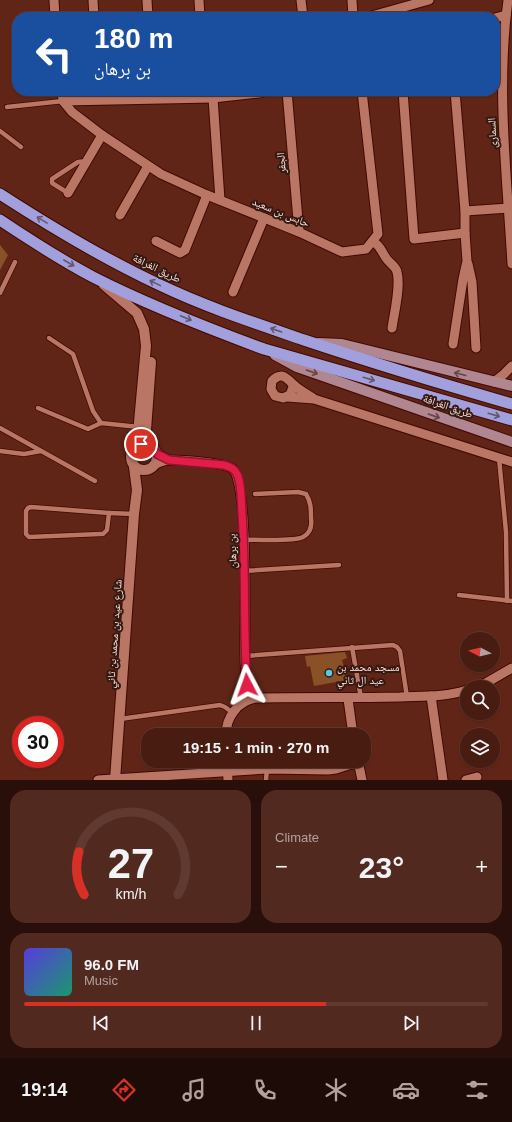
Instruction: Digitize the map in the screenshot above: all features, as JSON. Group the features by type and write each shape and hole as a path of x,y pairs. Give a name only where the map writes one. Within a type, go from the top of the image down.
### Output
{"highway":[{"name":"طريق الغرافة","path":"0,194 80,243 161,286 198,302 368,361 512,404"},
{"name":"طريق الغرافة","path":"0,220 93,277 162,308 264,349 512,420"}],"main road":[{"name":"طريق الغرافة","path":"313,343 342,344 512,386"},
{"name":"طريق الغرافة","path":"264,349 297,367 512,442"}],"street":[{"path":"54,0 55,12"},
{"path":"93,0 94,12"},
{"path":"146,0 147,12"},
{"path":"199,0 200,12"},
{"path":"301,0 302,12"},
{"path":"352,0 353,12"},
{"path":"381,12 402,4 429,0"},
{"name":"السمارى","path":"508,0 503,53 512,264"},
{"path":"500,17 506,15"},
{"path":"62,96 63,101 213,98 231,96"},
{"name":"الجفر","path":"287,96 299,232"},
{"path":"363,96 378,234 372,241 380,247 386,260 393,264 397,271 398,283 392,328"},
{"path":"403,96 414,239 465,233"},
{"path":"455,96 465,211 467,261 472,282 476,348"},
{"path":"213,98 220,200"},
{"name":"حابس بن سعيد","path":"63,101 72,112 102,135 148,166 207,195 299,232 342,252 366,249 372,241"},
{"path":"68,192 102,135"},
{"path":"120,215 148,166"},
{"path":"156,242 180,252 185,250 207,195"},
{"path":"465,211 509,208"},
{"path":"233,292 264,218"},
{"path":"453,344 467,261"},
{"path":"93,277 127,303 137,313 141,320 146,337 139,427 136,446 130,456 134,467 140,470 146,470 153,467 156,459 154,449 150,445 146,430 152,356 149,352 145,355"},
{"path":"494,382 512,366"},
{"path":"314,399 292,383 287,377 279,376 275,378 271,385 271,389 275,396 279,398 287,397 314,399 512,462"},
{"path":"287,397 292,391 292,383"},
{"path":"136,446 144,444 150,445"},
{"name":"بن برهان","path":"156,459 215,464 232,468 237,474 240,487 244,540 245,656 248,700"},
{"name":"شارع عيد بن محمد بن ثاني","path":"115,780 137,490 134,467"},
{"name":"شارع عيد بن محمد بن ثاني","path":"137,490 146,470"},
{"path":"493,680 511,672"},
{"path":"226,728 227,721 233,713 248,700 270,698 431,696 460,692"},
{"path":"431,696 443,780"},
{"path":"348,698 353,728"},
{"path":"98,780 228,776 267,769 316,770 339,768"},
{"path":"359,768 362,780"},
{"path":"315,780 316,770"},
{"path":"466,780 476,777"}],"lane":[{"path":"7,107 63,101"},
{"path":"0,131 21,147"},
{"path":"68,192 52,184 52,179 78,162 87,161"},
{"path":"0,293 14,262"},
{"path":"49,338 73,354 93,411 101,423"},
{"path":"38,408 88,429 101,423 139,427"},
{"path":"0,428 95,481"},
{"path":"0,452 24,454 41,451"},
{"path":"459,595 510,601 506,532 499,458"},
{"path":"244,540 296,539 304,537 310,531 312,524 310,500 306,494 298,492 255,494"},
{"path":"109,513 107,530 103,534 31,537 26,534 26,511 29,507 134,514"},
{"path":"506,532 512,531"},
{"path":"244,571 338,565"},
{"path":"245,656 352,647 388,645 397,647 401,655 407,696"},
{"path":"352,647 361,698"},
{"path":"120,719 220,705 226,707 233,713"},
{"path":"266,780 267,769"}],"building":[{"path":"0,245 8,255 0,270"},
{"name":"مسجد محمد بن عيد ال ثاني","path":"345,652 347,658 342,660 347,680 314,686 310,666 307,667 305,656"}],"place":[{"name":"مسجد محمد بن عيد ال ثاني","path":"329,673"}],"route":[{"path":"141,444 150,445 157,454 169,460 224,465 232,468 237,474 240,487 244,540 245,656 247,685"}]}
